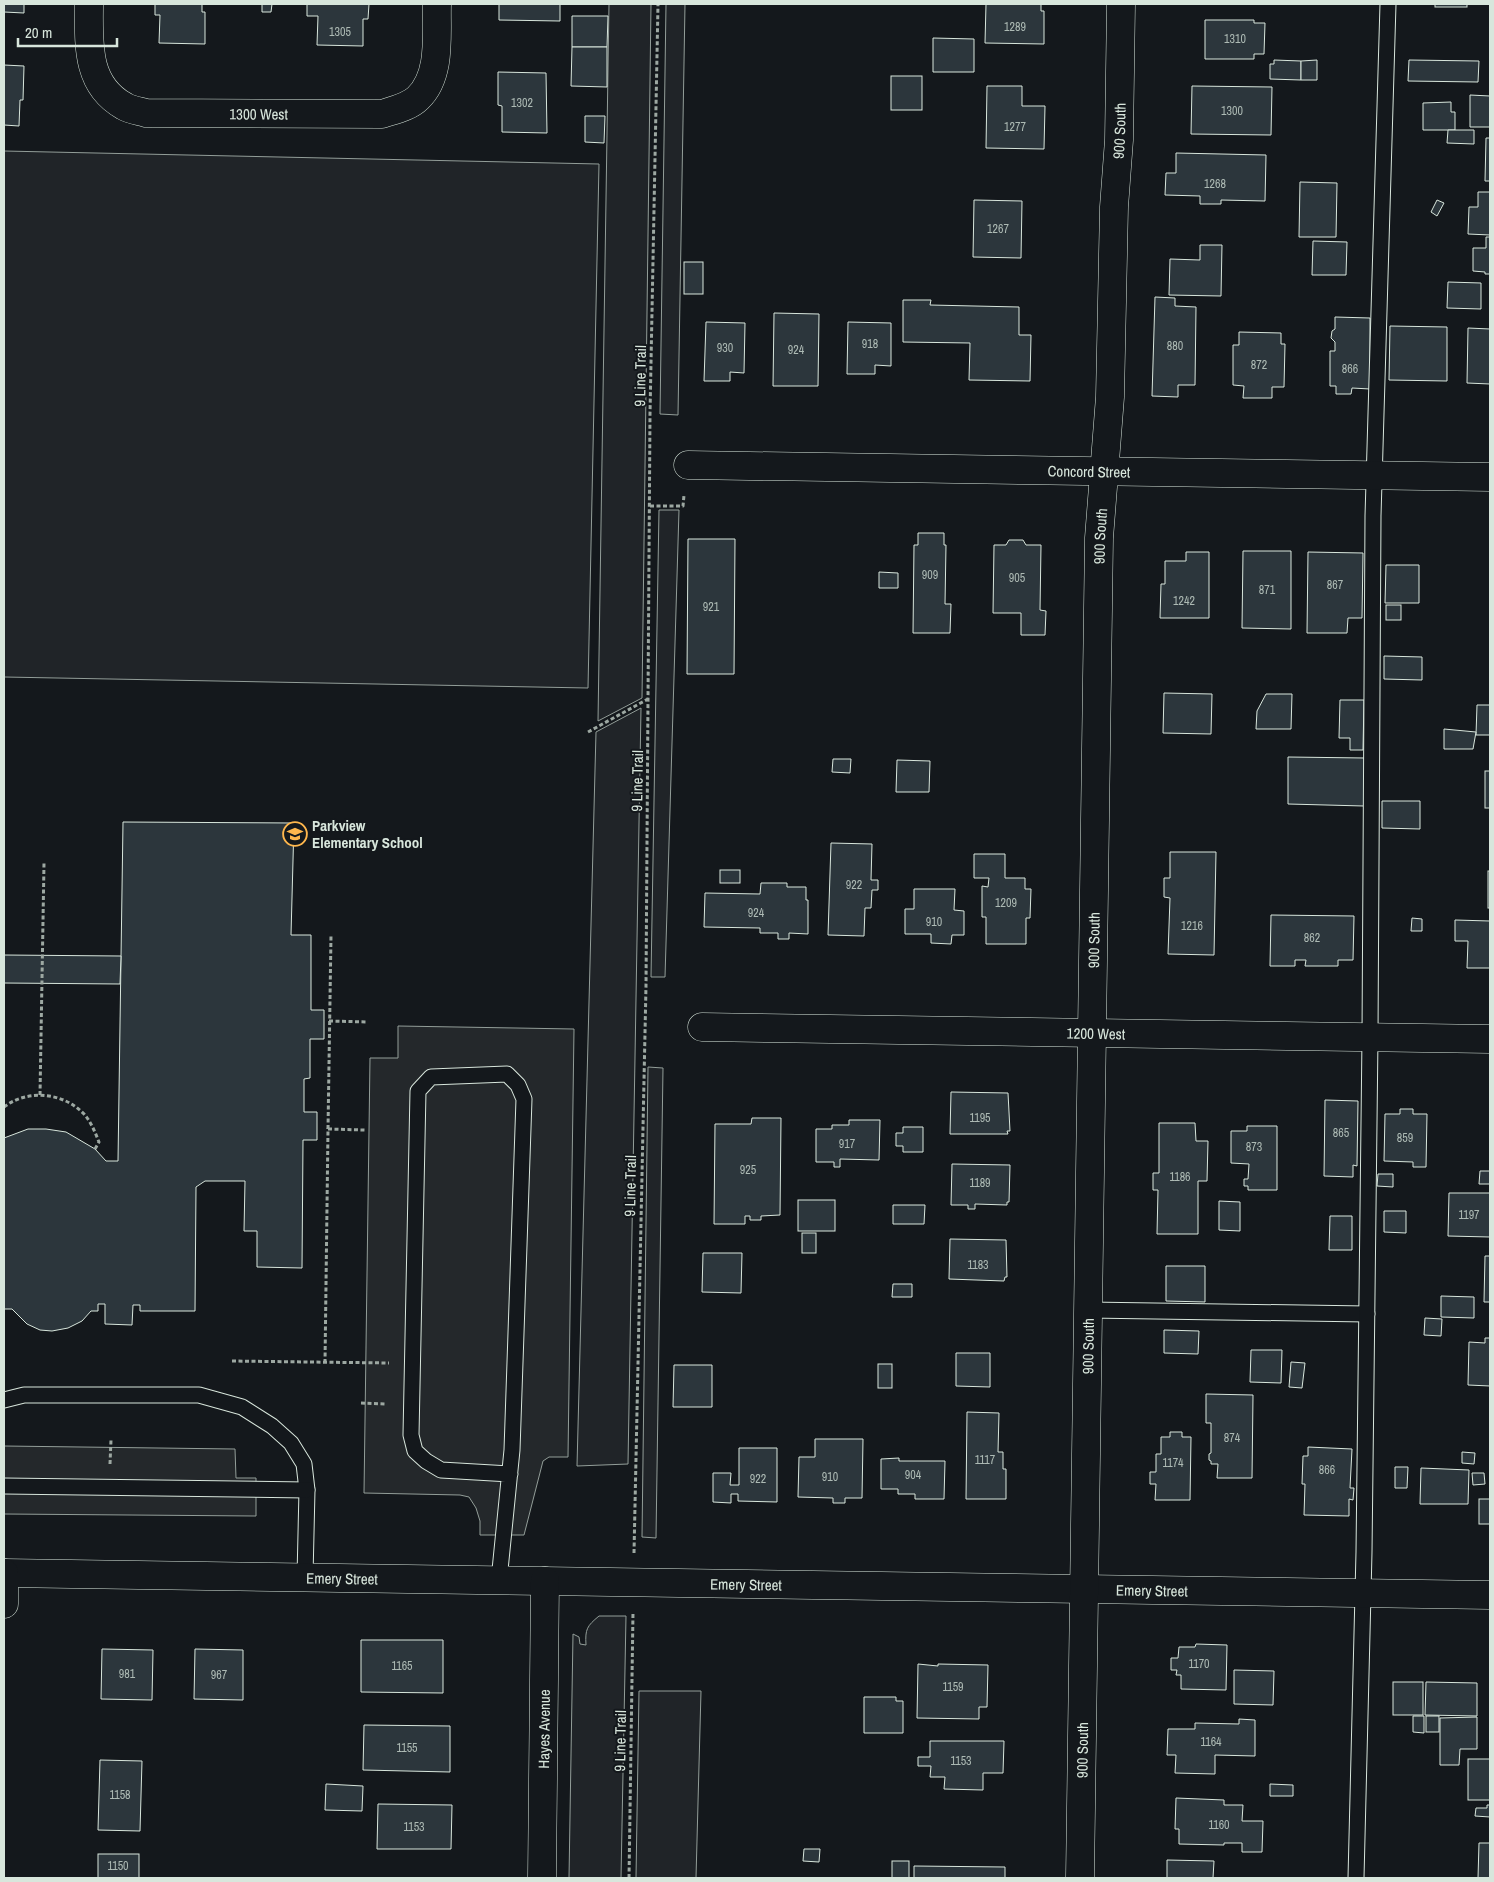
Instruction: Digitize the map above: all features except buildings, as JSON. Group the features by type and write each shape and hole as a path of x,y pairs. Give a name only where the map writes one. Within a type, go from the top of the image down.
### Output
{"street":[{"name":"1300 West","path":"89,4 89,44 94,70 104,91 124,106 146,113 382,114 401,108 417,99 426,88 436,55 437,4"},
{"name":"900 South","path":"1080,1878 1099,538 1110,397 1114,207 1119,140 1121,4"},
{"name":"Concord Street","path":"688,465 1490,477"},
{"name":"1200 West","path":"702,1028 1490,1039"},
{"name":"Emery Street","path":"4,1573 1490,1595"},
{"path":"4,1573 4,1604"},
{"name":"Hayes Avenue","path":"542,1878 545,1581"}],"lane":[{"path":"1356,1878 1367,1314 1374,475 1388,4"},
{"path":"499,1580 510,1474 513,1430 524,1099 518,1085 507,1074 431,1077 418,1091 411,1435 415,1451 426,1461 441,1470 510,1474"},
{"path":"1088,1310 1367,1314"},
{"path":"4,1400 24,1395 199,1395 242,1407 272,1426 291,1443 304,1464 307,1490 305,1578"},
{"path":"4,1486 307,1490"}],"path":[{"name":"9 Line Trail","path":"634,1559 646,996 651,404 658,4"},
{"path":"650,506 683,506"},
{"path":"588,732 649,699"},
{"path":"40,1095 44,863"},
{"path":"325,1363 331,935"},
{"path":"329,1021 367,1022"},
{"path":"4,1107 20,1098 40,1095 56,1097 76,1106 92,1125 99,1142 95,1149"},
{"path":"328,1129 365,1130"},
{"path":"232,1361 361,1363"},
{"name":"9 Line Trail","path":"629,1878 633,1604"}],"shaded area":[{"path":"609,4 651,4 642,698 598,721"},
{"path":"666,4 685,4 678,415 660,414"},
{"path":"4,151 599,164 588,688 4,677"},
{"path":"659,510 679,510 665,977 651,977"},
{"path":"641,708 628,1464 577,1466 596,732"},
{"path":"398,1026 574,1029 568,1457 549,1457 543,1461 524,1535 480,1535 480,1521 476,1508 469,1497 460,1495 364,1493 370,1058 398,1058"},
{"path":"648,1067 663,1068 656,1538 642,1537"},
{"path":"4,1446 235,1449 236,1478 256,1478 256,1516 4,1514"},
{"path":"599,1616 626,1616 621,1878 569,1878 573,1634 579,1637 580,1644 586,1645 588,1628"},
{"path":"639,1691 701,1691 696,1878 636,1878"}],"place":[{"name":"Parkview Elementary School","path":"295,834"}]}
